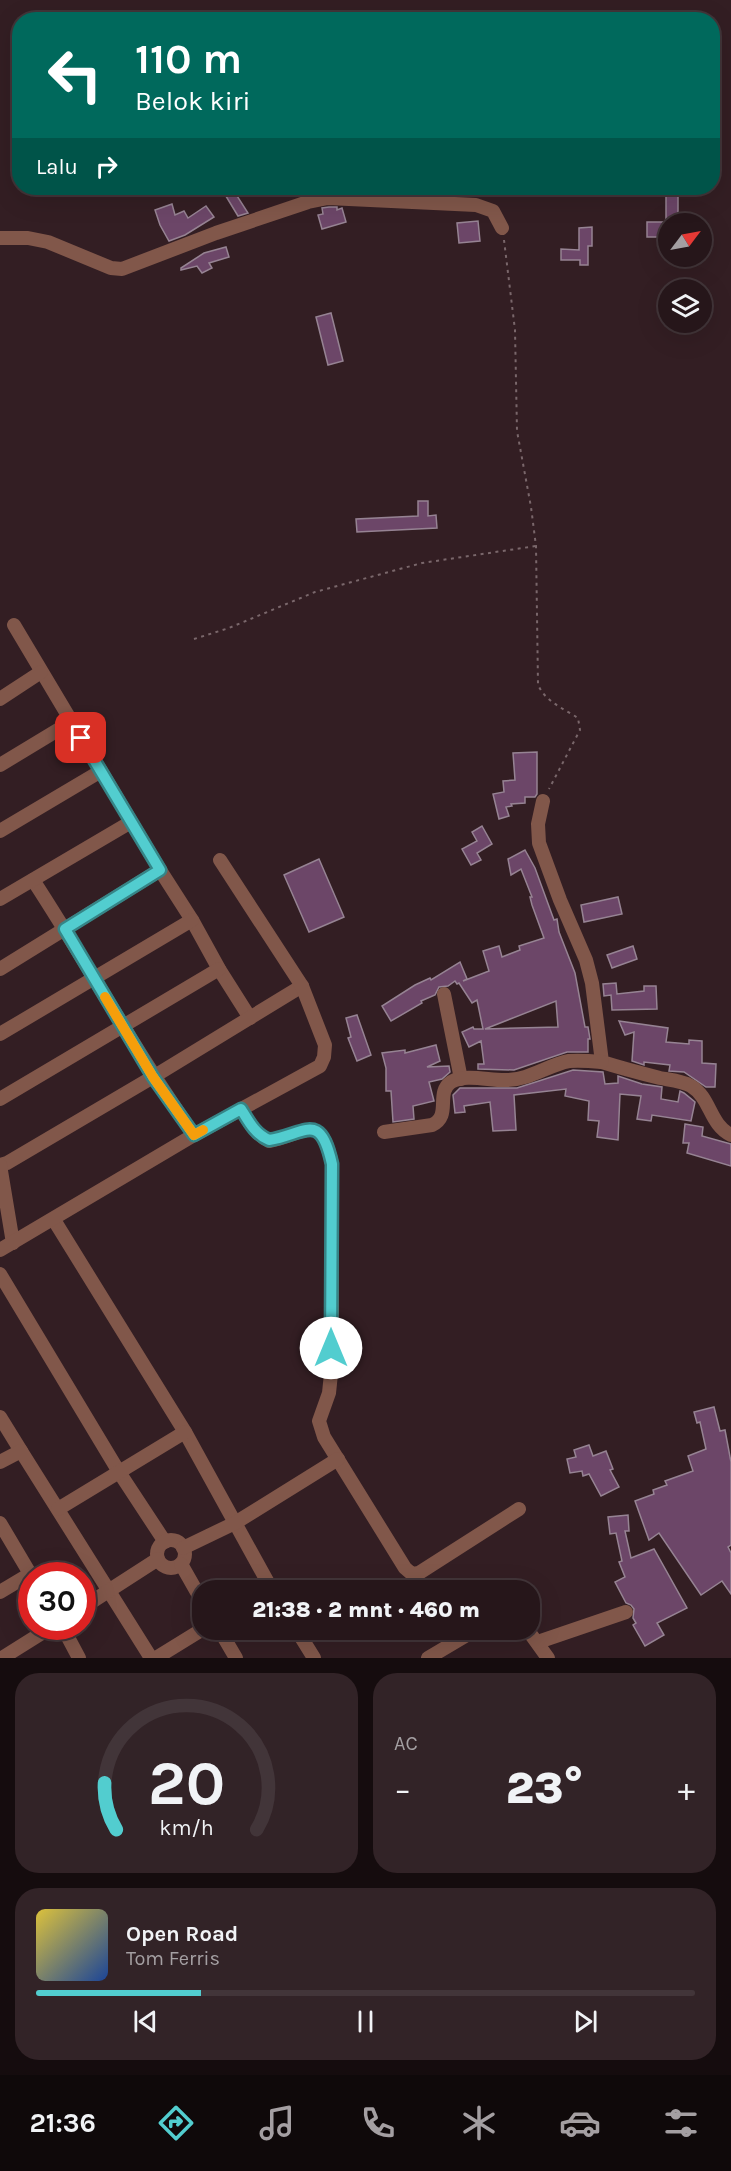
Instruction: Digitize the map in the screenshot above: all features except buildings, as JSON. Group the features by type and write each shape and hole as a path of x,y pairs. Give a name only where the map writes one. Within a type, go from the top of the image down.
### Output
{"street":[{"path":"0,238 28,238 48,242 111,268 122,269 216,233 308,202 328,198 476,205 493,211 502,228"},
{"path":"14,625 250,1018"},
{"path":"0,699 41,672"},
{"path":"0,765 71,722"},
{"path":"0,831 100,771"},
{"path":"543,801 538,824 540,843 586,960 592,983 602,1062"},
{"path":"2,894 33,880 131,822"},
{"path":"220,860 302,986 325,1045 324,1057 320,1066 194,1135 54,1220 6,1246 0,1165 153,1077 302,986"},
{"path":"0,969 160,870"},
{"path":"33,880 65,929 153,1077 194,1135"},
{"path":"0,1034 192,920"},
{"path":"0,1099 219,969"},
{"path":"444,994 461,1079"},
{"path":"384,1132 438,1123 443,1114 443,1094 450,1083 461,1079 513,1080 571,1061 602,1062 691,1086 705,1099 715,1122 731,1135"},
{"path":"241,1109 252,1128 261,1137 269,1140 306,1128 314,1129 324,1140 329,1152 332,1164 332,1364 329,1393 319,1421 324,1437 405,1568 412,1574 419,1573 519,1509"},
{"path":"54,1220 185,1432 265,1580"},
{"path":"0,1274 118,1472 165,1542"},
{"path":"0,1417 151,1658"},
{"path":"58,1509 185,1432"},
{"path":"0,1462 21,1451"},
{"path":"183,1548 235,1523 338,1459"},
{"path":"1,1527 23,1562"},
{"path":"175,1541 183,1548 185,1556 181,1564 173,1569 164,1566 158,1559 158,1549 165,1542 175,1541"},
{"path":"96,1599 158,1559"},
{"path":"181,1564 192,1583"},
{"path":"0,1592 18,1582"},
{"path":"547,1658 538,1642 626,1612"},
{"path":"156,1658 192,1636"},
{"path":"10,1656 33,1640"},
{"path":"69,1640 79,1658"},
{"path":"225,1640 236,1658"},
{"path":"303,1640 314,1658"},
{"path":"428,1658 458,1640"}],"path":[{"path":"502,228 515,330 517,431 536,546 538,684 547,697 578,718 580,723 580,730 543,801"},
{"path":"194,639 229,628 315,591 422,563 536,546"}],"slow traffic":[{"path":"105,997 153,1077 194,1135 203,1130"}],"route":[{"path":"81,738 160,870 65,929 153,1077 194,1135 241,1109 252,1128 261,1137 269,1140 279,1139 306,1128 314,1129 324,1140 332,1164 331,1348"}]}
